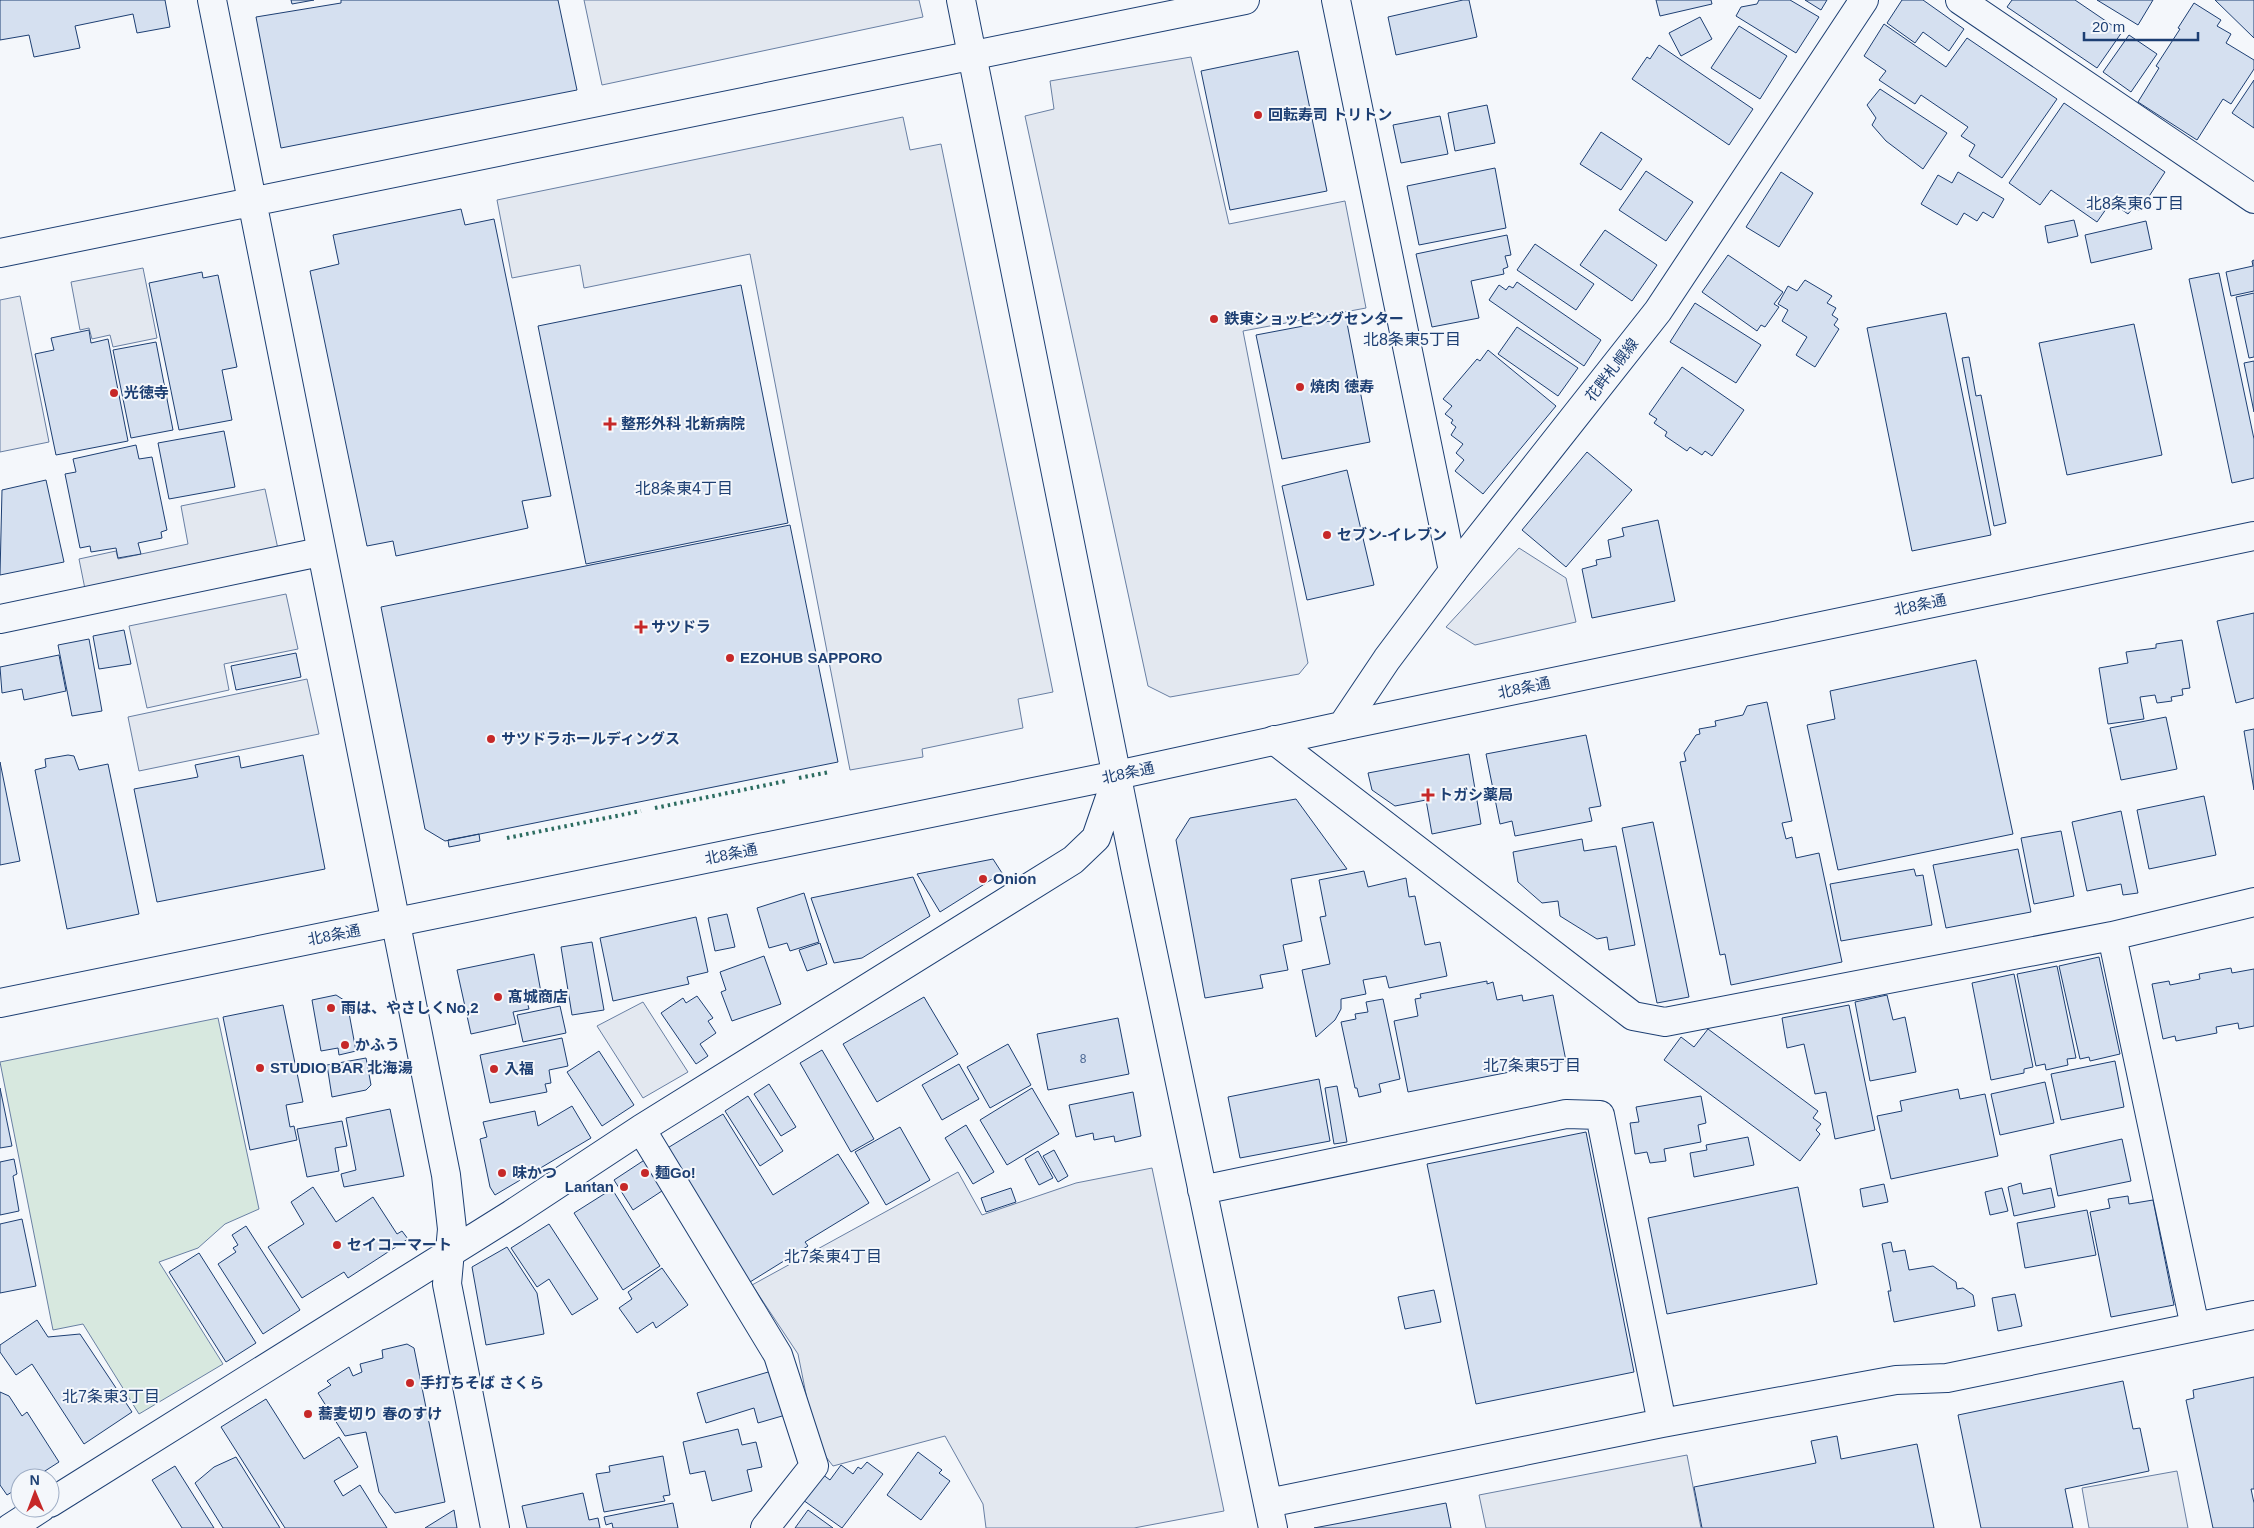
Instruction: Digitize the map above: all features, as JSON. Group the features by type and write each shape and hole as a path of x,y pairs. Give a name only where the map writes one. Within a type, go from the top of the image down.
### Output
{"street":[{"path":"212,0 320,552 446,1175 452,1229 448,1252 447,1284 495,1528"},
{"path":"961,0 1117,775 1271,1516 1662,1423 1896,1380 1947,1378 2254,1315"},
{"path":"0,253 1245,0"},
{"path":"1336,0 1453,571"},
{"name":"花畔札幌線","path":"1342,726 1387,659 1453,571 1658,311 1864,0"},
{"path":"1960,0 2254,199"},
{"name":"北8条通","path":"0,1003 1117,775 1274,740 2254,536"},
{"path":"0,619 320,552"},
{"path":"1274,740 1633,1016 1665,1022 2112,936 2254,902"},
{"path":"60,1496 448,1252 512,1214 641,1129 1073,860 1096,838 1117,775"},
{"path":"2112,936 2195,1327"},
{"path":"1202,1190 1566,1114 1600,1115 1662,1423"},
{"path":"641,1129 778,1355 814,1466 765,1528"},
{"path":"10,1528 26,1518"}],"shaded area":[{"path":"584,0 919,0 923,17 602,85"},
{"name":"鉄東ショッピングセンター","path":"1191,57 1229,224 1345,201 1366,308 1243,331 1308,663 1299,674 1170,697 1148,686 1025,116 1054,109 1050,81"},
{"path":"903,117 910,150 941,144 1053,692 1018,699 1023,728 922,749 923,757 850,770 750,254 584,288 580,265 512,278 497,200"},
{"path":"143,268 157,338 113,347 110,335 92,339 89,328 80,330 71,282"},
{"path":"20,296 49,442 0,452 0,300"},
{"path":"265,489 278,549 85,589 79,559 116,551 118,559 188,544 181,506"},
{"path":"1519,548 1566,578 1576,622 1475,645 1446,627"},
{"path":"286,594 298,649 224,664 229,690 147,708 129,626"},
{"path":"307,679 319,734 139,771 128,717"},
{"path":"643,1002 688,1072 643,1098 597,1026"},
{"path":"218,1018 259,1209 225,1224 198,1248 159,1262 223,1364 139,1414 83,1324 53,1330 0,1062"},
{"path":"1152,1168 1224,1511 1134,1528 986,1528 983,1504 945,1436 833,1466 816,1444 798,1354 752,1285 958,1172 982,1215 1076,1183"},
{"path":"1687,1455 1701,1528 1486,1528 1479,1495"},
{"path":"2177,1471 2188,1528 2089,1528 2082,1488"}],"building":[{"path":"0,0 165,0 170,27 137,33 133,14 75,26 80,48 34,57 29,35 0,40"},
{"path":"291,0 314,0 292,4"},
{"path":"341,0 558,0 577,90 281,148 256,17 341,3"},
{"path":"1469,0 1477,37 1396,55 1388,17"},
{"path":"1656,0 1711,0 1712,4 1660,16"},
{"path":"1759,0 1790,0 1819,17 1796,53 1736,16 1741,7 1757,4"},
{"path":"1805,0 1827,0 1821,10"},
{"path":"1902,0 1923,0 1964,29 1949,51 1923,32 1915,43 1887,23"},
{"path":"2012,0 2075,0 2122,32 2097,68 2007,7"},
{"path":"2097,0 2153,0 2138,25"},
{"path":"2215,0 2254,0 2254,38"},
{"path":"2194,3 2221,20 2217,26 2231,34 2226,43 2254,60 2254,69 2231,104 2223,99 2197,140 2138,102 2159,68 2156,66"},
{"path":"1700,17 1712,39 1681,56 1669,33"},
{"path":"1884,24 1946,67 1967,38 2057,99 2002,178 1969,156 1975,145 1961,136 1968,127 1921,95 1915,104 1879,80 1886,71 1864,56"},
{"path":"1739,26 1787,56 1760,99 1711,68"},
{"path":"2129,35 2157,54 2131,92 2103,72"},
{"path":"1659,45 1753,109 1729,145 1632,79 1647,57 1650,59"},
{"path":"1298,51 1327,191 1230,210 1201,71"},
{"path":"2254,80 2254,128 2232,113"},
{"path":"1880,89 1947,133 1923,169 1886,141 1872,125 1876,118 1867,105"},
{"path":"2064,103 2165,172 2140,210 2132,209 2128,214 2111,202 2097,222 2051,190 2040,205 2009,183"},
{"path":"1487,105 1495,143 1455,151 1448,113"},
{"path":"1440,116 1448,154 1401,163 1393,125"},
{"path":"1601,132 1642,159 1621,190 1580,164"},
{"path":"1495,168 1506,228 1419,245 1407,186"},
{"path":"1646,171 1693,202 1666,241 1619,210"},
{"path":"1781,172 1813,193 1779,247 1746,227"},
{"path":"1958,172 2004,199 1993,218 1983,212 1977,221 1964,213 1957,225 1921,204 1938,175 1952,183"},
{"path":"461,209 465,225 494,219 551,496 522,501 528,528 396,556 393,541 367,546 310,271 339,264 333,235"},
{"path":"2074,220 2078,236 2048,243 2045,226"},
{"path":"2146,221 2152,249 2091,263 2085,235"},
{"path":"1605,230 1657,265 1632,301 1580,265"},
{"path":"1507,235 1511,255 1505,256 1508,267 1503,269 1504,274 1471,281 1479,318 1432,327 1416,254"},
{"path":"1535,244 1594,284 1576,310 1517,270"},
{"path":"1728,255 1783,292 1774,304 1779,307 1765,327 1761,325 1757,331 1702,292"},
{"path":"2254,260 2254,291 2231,296 2226,272 2253,266 2252,261"},
{"path":"202,272 203,278 218,275 237,367 222,370 232,420 179,430 149,283"},
{"path":"2219,273 2254,439 2254,478 2232,483 2189,279"},
{"path":"1805,280 1832,296 1827,303 1836,308 1832,315 1838,319 1834,325 1839,329 1815,367 1796,355 1807,337 1782,321 1788,310 1778,304 1788,286 1797,291"},
{"path":"1517,282 1601,340 1584,366 1489,300 1499,285 1506,290 1509,286 1513,288"},
{"path":"741,285 788,523 586,564 538,326"},
{"path":"2254,293 2254,357 2249,358 2236,297"},
{"path":"1695,303 1761,345 1736,383 1670,342"},
{"path":"1946,313 1991,535 1912,551 1867,328"},
{"path":"1346,318 1370,442 1282,459 1256,335"},
{"path":"2134,324 2162,455 2067,475 2039,343"},
{"path":"1517,327 1578,368 1558,396 1498,354"},
{"path":"89,330 91,343 108,339 128,441 56,455 35,354 54,350 51,338"},
{"path":"156,342 173,430 131,438 113,350"},
{"path":"1488,350 1556,406 1483,494 1455,471 1464,460 1456,453 1463,444 1451,435 1456,427 1451,423 1453,420 1445,414 1452,406 1443,399 1477,359 1480,361"},
{"path":"1969,357 1976,396 1981,395 2006,523 1994,526 1962,358"},
{"path":"2254,361 2254,412 2244,363"},
{"path":"1682,367 1744,410 1712,456 1705,451 1702,455 1690,447 1687,451 1665,436 1667,432 1654,423 1657,419 1649,414"},
{"path":"224,431 235,487 169,499 158,443"},
{"path":"136,445 139,459 152,457 167,530 161,532 162,538 138,543 141,554 118,558 116,548 91,552 90,546 80,548 65,474 76,472 73,459"},
{"path":"1587,452 1632,490 1566,567 1522,530"},
{"name":"セブン-イレブン","path":"1347,470 1374,585 1307,600 1282,486"},
{"path":"46,480 64,562 0,575 2,490"},
{"path":"1658,520 1675,601 1592,618 1582,569 1597,565 1596,560 1611,557 1608,540 1624,536 1622,528"},
{"path":"790,525 838,762 445,841 425,829 381,607"},
{"path":"2254,613 2254,698 2236,703 2217,621"},
{"path":"124,630 131,664 99,669 93,636"},
{"path":"89,639 102,711 72,716 58,645"},
{"path":"2182,640 2190,688 2182,689 2183,695 2171,697 2172,701 2157,703 2155,695 2140,697 2144,719 2108,724 2099,668 2128,663 2126,652 2156,648 2156,644"},
{"path":"296,653 301,677 236,690 231,666"},
{"path":"59,655 66,691 24,700 22,689 2,693 0,667"},
{"path":"1976,660 2013,834 1838,870 1807,725 1835,719 1830,691"},
{"path":"1767,702 1792,821 1782,823 1786,839 1792,837 1796,858 1819,853 1842,962 1731,985 1725,954 1720,955 1680,762 1686,761 1684,753 1696,735 1700,734 1699,729 1716,726 1715,721 1743,715 1747,706"},
{"path":"2166,717 2177,769 2121,780 2110,728"},
{"path":"2254,729 2254,790 2244,731"},
{"path":"1586,735 1601,806 1589,808 1592,821 1515,836 1512,821 1500,824 1486,754"},
{"name":"トガシ薬局","path":"1469,754 1481,824 1432,834 1426,800 1395,806 1372,790 1368,773"},
{"path":"68,755 74,756 79,770 108,764 139,914 67,929 35,770 46,767 45,759"},
{"path":"303,755 325,869 157,902 134,789 198,777 195,765 239,756 241,768"},
{"path":"0,762 20,861 0,865"},
{"path":"2204,796 2216,855 2149,869 2137,810"},
{"path":"1296,799 1347,869 1291,879 1302,941 1283,945 1288,970 1260,975 1263,988 1205,998 1176,840 1190,818"},
{"path":"2121,811 2138,893 2123,895 2121,884 2087,891 2072,822"},
{"path":"1653,822 1689,997 1657,1003 1622,828"},
{"path":"2061,831 2074,896 2034,904 2021,838"},
{"path":"479,834 480,841 449,847 448,840"},
{"path":"1582,839 1584,851 1616,846 1635,945 1609,950 1607,937 1597,939 1560,916 1558,901 1542,903 1518,882 1513,852"},
{"path":"2018,849 2031,912 1946,928 1933,865"},
{"path":"993,859 1002,873 940,912 917,874"},
{"path":"1914,869 1916,876 1923,875 1932,925 1841,941 1830,884"},
{"path":"1364,871 1368,887 1406,878 1409,897 1415,896 1425,945 1440,942 1447,976 1389,988 1386,976 1363,980 1366,994 1341,999 1341,1009 1335,1020 1316,1037 1302,970 1330,964 1320,917 1326,916 1319,880"},
{"path":"913,877 930,916 862,958 834,963 811,898"},
{"path":"804,893 819,942 790,951 787,943 769,948 757,908"},
{"path":"727,914 735,947 715,951 708,918"},
{"path":"696,917 708,972 687,977 689,984 613,1001 600,938"},
{"path":"592,942 604,1010 572,1015 561,947"},
{"path":"820,943 827,964 807,971 799,950"},
{"path":"534,954 542,998 527,1001 529,1009 513,1012 516,1024 471,1034 457,970"},
{"path":"764,956 781,1004 732,1021 721,992 726,990 720,972"},
{"path":"2099,957 2120,1054 2090,1061 2089,1057 2080,1059 2059,966"},
{"path":"2057,966 2076,1058 2067,1059 2068,1065 2046,1070 2045,1064 2036,1066 2017,974"},
{"path":"2231,968 2232,973 2254,969 2254,1026 2239,1029 2238,1023 2216,1027 2217,1033 2176,1041 2175,1036 2163,1039 2152,984 2169,981 2170,985 2200,979 2199,974"},
{"path":"2014,974 2033,1067 2024,1069 2024,1073 1991,1080 1972,983"},
{"path":"1487,981 1487,984 1493,982 1497,1000 1522,995 1523,1001 1553,995 1566,1061 1408,1092 1394,1021 1418,1016 1415,999 1421,998 1420,994"},
{"path":"336,995 347,1002 356,1051 339,1055 338,1048 321,1051 312,1000"},
{"path":"1887,995 1893,1020 1905,1017 1916,1072 1870,1081 1855,1002"},
{"path":"697,996 713,1018 708,1021 716,1033 700,1044 708,1056 696,1064 661,1013 683,998 686,1003"},
{"path":"924,997 958,1054 877,1102 843,1044"},
{"path":"1383,999 1400,1079 1379,1084 1381,1092 1359,1097 1357,1088 1355,1088 1341,1022 1356,1019 1355,1014 1368,1012 1366,1002"},
{"path":"283,1005 303,1102 286,1105 290,1127 294,1126 297,1140 250,1150 223,1017"},
{"path":"1849,1005 1875,1130 1835,1139 1826,1092 1815,1094 1804,1044 1787,1048 1782,1018"},
{"path":"560,1006 566,1033 523,1042 517,1015"},
{"path":"1118,1018 1129,1074 1048,1090 1037,1034"},
{"path":"1708,1029 1818,1111 1813,1118 1821,1124 1816,1130 1820,1134 1800,1161 1664,1060 1681,1037 1694,1047"},
{"path":"562,1038 568,1066 549,1070 551,1083 545,1084 547,1092 490,1103 480,1055"},
{"path":"1008,1044 1031,1085 990,1108 967,1067"},
{"path":"822,1050 874,1139 851,1152 800,1063"},
{"path":"599,1051 634,1105 602,1126 567,1072"},
{"path":"366,1058 371,1085 366,1090 332,1097 327,1065"},
{"path":"2115,1061 2124,1107 2061,1120 2051,1074"},
{"path":"959,1064 979,1099 942,1120 922,1085"},
{"path":"1319,1079 1330,1141 1240,1158 1228,1097"},
{"path":"2045,1082 2054,1123 2000,1135 1991,1094"},
{"path":"769,1084 796,1127 781,1136 754,1094"},
{"path":"1337,1086 1347,1142 1334,1144 1325,1088"},
{"path":"0,1088 12,1146 0,1148"},
{"path":"1032,1088 1059,1134 1007,1165 980,1120"},
{"path":"1958,1089 1960,1099 1985,1094 1998,1156 1891,1179 1877,1116 1902,1111 1900,1101"},
{"path":"1133,1092 1141,1136 1115,1142 1114,1136 1094,1140 1093,1133 1076,1137 1069,1105"},
{"path":"748,1096 783,1151 760,1166 725,1111"},
{"path":"1701,1096 1706,1123 1698,1125 1701,1142 1664,1149 1666,1161 1650,1163 1647,1152 1635,1154 1630,1123 1639,1122 1636,1107"},
{"path":"572,1106 591,1138 495,1195 490,1187 480,1139 487,1137 483,1122 535,1111 538,1126"},
{"path":"390,1109 404,1176 344,1187 341,1174 356,1170 346,1118"},
{"path":"723,1114 773,1195 838,1154 869,1203 805,1242 808,1246 750,1282 666,1149"},
{"path":"342,1121 347,1146 335,1148 339,1171 307,1177 297,1129"},
{"path":"966,1125 994,1172 973,1184 945,1138"},
{"path":"900,1127 930,1180 886,1205 855,1152"},
{"path":"1586,1132 1634,1372 1476,1404 1427,1164"},
{"path":"1748,1137 1754,1165 1694,1177 1690,1153 1707,1150 1706,1145"},
{"path":"2122,1139 2131,1181 2058,1196 2050,1155"},
{"path":"1054,1150 1068,1176 1058,1182 1043,1156"},
{"path":"1038,1151 1053,1178 1039,1185 1025,1159"},
{"path":"649,1157 668,1187 633,1210 614,1180"},
{"path":"14,1159 17,1174 13,1176 19,1211 0,1215 0,1162"},
{"path":"2021,1183 2023,1194 2051,1188 2055,1207 2014,1216 2008,1187"},
{"path":"1884,1184 1888,1202 1863,1207 1860,1189"},
{"path":"313,1187 336,1222 373,1197 397,1234 402,1231 408,1239 348,1278 344,1272 302,1298 268,1247 304,1224 291,1202"},
{"path":"1798,1187 1817,1284 1667,1314 1648,1218"},
{"path":"1011,1188 1016,1202 986,1212 981,1198"},
{"path":"2002,1188 2008,1211 1990,1215 1985,1192"},
{"path":"612,1189 660,1266 623,1290 574,1213"},
{"path":"2128,1196 2129,1204 2153,1200 2174,1305 2111,1317 2090,1212 2110,1208 2108,1199"},
{"path":"2087,1210 2096,1255 2025,1268 2017,1223"},
{"path":"22,1219 36,1286 0,1293 0,1224"},
{"path":"549,1224 598,1299 572,1315 549,1279 537,1287 511,1248"},
{"path":"246,1226 300,1310 263,1334 218,1264 236,1252 233,1248 238,1245 232,1235"},
{"path":"1891,1242 1893,1252 1905,1250 1909,1270 1933,1266 1956,1282 1957,1289 1963,1288 1973,1295 1975,1306 1894,1322 1888,1291 1891,1291 1882,1244"},
{"path":"507,1247 537,1293 544,1334 486,1345 472,1267"},
{"path":"199,1253 256,1343 226,1362 169,1272"},
{"path":"662,1268 688,1305 656,1328 653,1322 637,1333 619,1308 632,1299 628,1292"},
{"path":"1434,1290 1441,1322 1405,1329 1398,1297"},
{"path":"2015,1294 2022,1326 1998,1331 1992,1298"},
{"path":"37,1320 48,1337 80,1334 132,1412 84,1444 32,1364 16,1375 0,1352 0,1345"},
{"path":"407,1344 414,1348 445,1502 395,1513 379,1492 366,1432 345,1436 318,1393 331,1385 327,1381 349,1367 353,1376 362,1372 360,1364 383,1358 382,1350"},
{"path":"775,1370 789,1414 758,1423 754,1408 706,1423 697,1393"},
{"path":"2254,1377 2254,1489 2251,1489 2254,1503 2254,1528 2213,1528 2186,1400 2194,1398 2193,1390"},
{"path":"2123,1381 2133,1429 2140,1428 2149,1471 2065,1489 2073,1528 1981,1528 1958,1415"},
{"path":"0,1392 9,1396 22,1416 27,1412 59,1462 50,1468 10,1468 10,1493 7,1495 0,1485"},
{"path":"266,1399 304,1459 339,1437 358,1467 334,1481 343,1496 360,1485 387,1528 285,1528 221,1427"},
{"path":"738,1429 742,1445 756,1442 762,1467 747,1470 752,1491 712,1501 705,1471 690,1474 683,1442"},
{"path":"1837,1436 1841,1459 1917,1444 1934,1528 1702,1528 1694,1487 1816,1463 1811,1441"},
{"path":"918,1452 942,1470 939,1473 950,1481 921,1520 887,1495"},
{"path":"663,1456 670,1495 663,1496 665,1501 604,1512 596,1474 610,1472 609,1466"},
{"path":"236,1457 280,1528 223,1528 195,1483 214,1467"},
{"path":"867,1462 883,1474 842,1528 803,1500 822,1474 830,1480 841,1465 853,1474 858,1467 861,1469"},
{"path":"175,1466 214,1528 182,1528 152,1480"},
{"path":"583,1493 589,1520 598,1518 600,1528 527,1528 522,1506"},
{"path":"673,1503 678,1528 613,1528 612,1523 606,1525 604,1517"},
{"path":"1446,1503 1451,1528 1314,1528"},
{"path":"454,1510 457,1528 425,1528"},
{"path":"808,1510 833,1528 795,1528"}],"hedge":[{"path":"799,778 830,772"},
{"path":"655,808 786,781"},
{"path":"507,838 641,811"}],"place":[{"name":"回転寿司 トリトン","path":"1258,115"},
{"name":"鉄東ショッピングセンター","path":"1214,319"},
{"name":"焼肉 徳寿","path":"1300,387"},
{"name":"光徳寺","path":"114,393"},
{"name":"整形外科 北新病院","path":"610,424"},
{"name":"セブン-イレブン","path":"1327,535"},
{"name":"サツドラ","path":"641,627"},
{"name":"EZOHUB SAPPORO","path":"730,658"},
{"name":"サツドラホールディングス","path":"491,739"},
{"name":"トガシ薬局","path":"1428,795"},
{"name":"Onion","path":"983,879"},
{"name":"髙城商店","path":"498,997"},
{"name":"雨は、やさしくNo,2","path":"331,1008"},
{"name":"かふう","path":"345,1045"},
{"name":"STUDIO BAR 北海湯","path":"260,1068"},
{"name":"入福","path":"494,1069"},
{"name":"味かつ","path":"502,1173"},
{"name":"麺Go!","path":"645,1173"},
{"name":"Lantan","path":"624,1187"},
{"name":"セイコーマート","path":"337,1245"},
{"name":"手打ちそば さくら","path":"410,1383"},
{"name":"蕎麦切り 春のすけ","path":"308,1414"}],"district":[{"name":"北8条東6丁目","path":"2135,203"},
{"name":"北8条東5丁目","path":"1412,339"},
{"name":"北8条東4丁目","path":"684,488"},
{"name":"北7条東5丁目","path":"1532,1065"},
{"name":"北7条東4丁目","path":"833,1256"},
{"name":"北7条東3丁目","path":"111,1396"}]}
